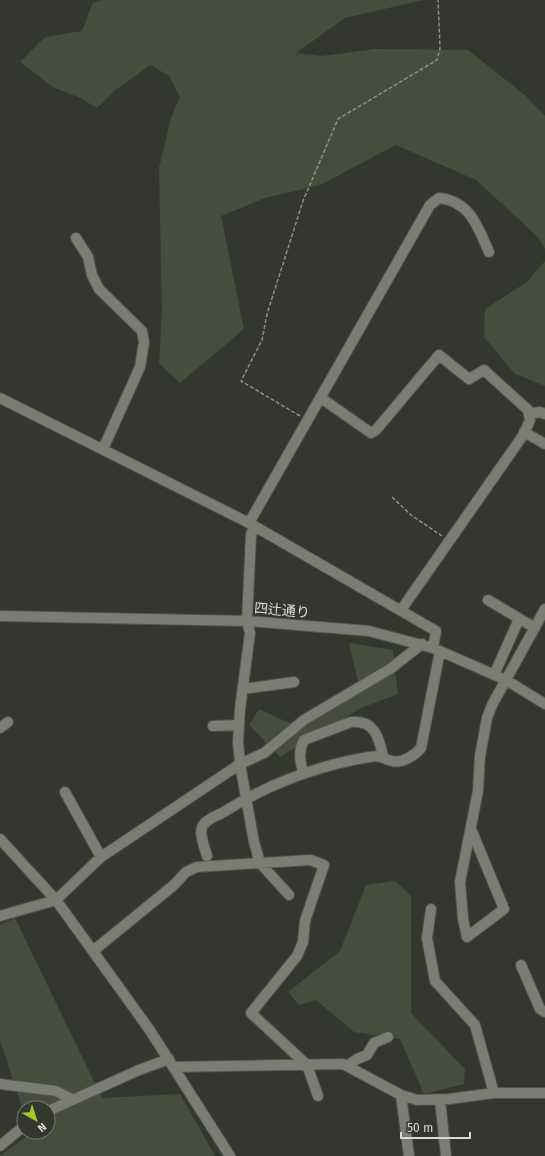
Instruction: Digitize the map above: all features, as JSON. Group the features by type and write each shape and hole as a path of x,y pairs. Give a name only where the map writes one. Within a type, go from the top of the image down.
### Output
{"street":[{"path":"289,894 260,863 254,842 240,764 238,742 239,725 250,633 247,621 251,524 430,204 439,198 447,198 463,206 475,220 489,252"},
{"path":"76,238 88,257 92,275 99,289 142,331 144,342 140,367 103,448"},
{"path":"321,398 371,432 376,430 439,355 469,379 484,370 528,410 530,420 524,432 401,610"},
{"path":"0,398 103,448 251,524 436,631 436,650 421,748 416,754 405,759 393,761 383,756 370,757 302,772 246,798 204,823 201,833 207,856"},
{"path":"529,414 540,412 545,414"},
{"path":"524,432 545,444"},
{"path":"488,600 535,628"},
{"path":"471,829 504,909 467,937 463,920 460,882 478,791 480,756 487,718 545,609"},
{"name":"四辻通り","path":"0,616 247,621 369,631 422,644 506,680 545,704"},
{"path":"494,675 519,619"},
{"path":"0,916 56,900 101,857 240,764 264,753 304,720 390,669 422,644"},
{"path":"243,689 294,682"},
{"path":"302,772 300,746 304,740 352,722 360,721 369,726 379,736 383,756"},
{"path":"213,726 239,725"},
{"path":"65,792 101,857"},
{"path":"0,838 56,900 93,951 172,1063 230,1156"},
{"path":"93,951 174,885 186,872 197,867 310,860 324,865 306,921 303,942 297,956 251,1013 307,1065 318,1096"},
{"path":"431,909 427,938 434,981 475,1026 494,1093"},
{"path":"521,964 540,1009 545,1012"},
{"path":"347,1066 357,1059 368,1055 374,1043 388,1037"},
{"path":"56,1107 172,1063 307,1065 343,1064 401,1095 416,1100 440,1100 494,1093 545,1093"},
{"path":"0,1084 56,1091 73,1100"},
{"path":"401,1095 409,1156"},
{"path":"440,1100 446,1156"},
{"path":"0,1146 16,1133"}],"path":[{"path":"308,421 241,381 262,340 267,314 303,201 338,119 437,60 440,48 438,0"},
{"path":"392,497 412,515 449,540"}],"green space":[{"path":"102,0 423,0 345,18 296,53 322,56 375,49 468,50 526,96 545,116 545,249 539,238 476,180 396,145 320,185 265,198 221,216 244,329 180,383 159,363 162,312 159,168 171,118 180,97 169,76 150,65 117,89 97,108 78,97 53,87 20,62 45,37 82,31 93,3"},
{"path":"545,261 545,386 515,374 484,337 485,309 527,282"},
{"path":"349,643 393,650 398,694 361,708 280,757 249,725 259,709 289,723 317,716 360,690"},
{"path":"395,881 411,896 411,1013 465,1069 464,1084 424,1094 400,1039 354,1032 316,1000 299,1005 288,992 340,951 366,885"},
{"path":"15,918 102,1098 180,1094 215,1156 0,1156 22,1140 56,1140 56,1100 19,1100 0,1040 0,925"}]}
